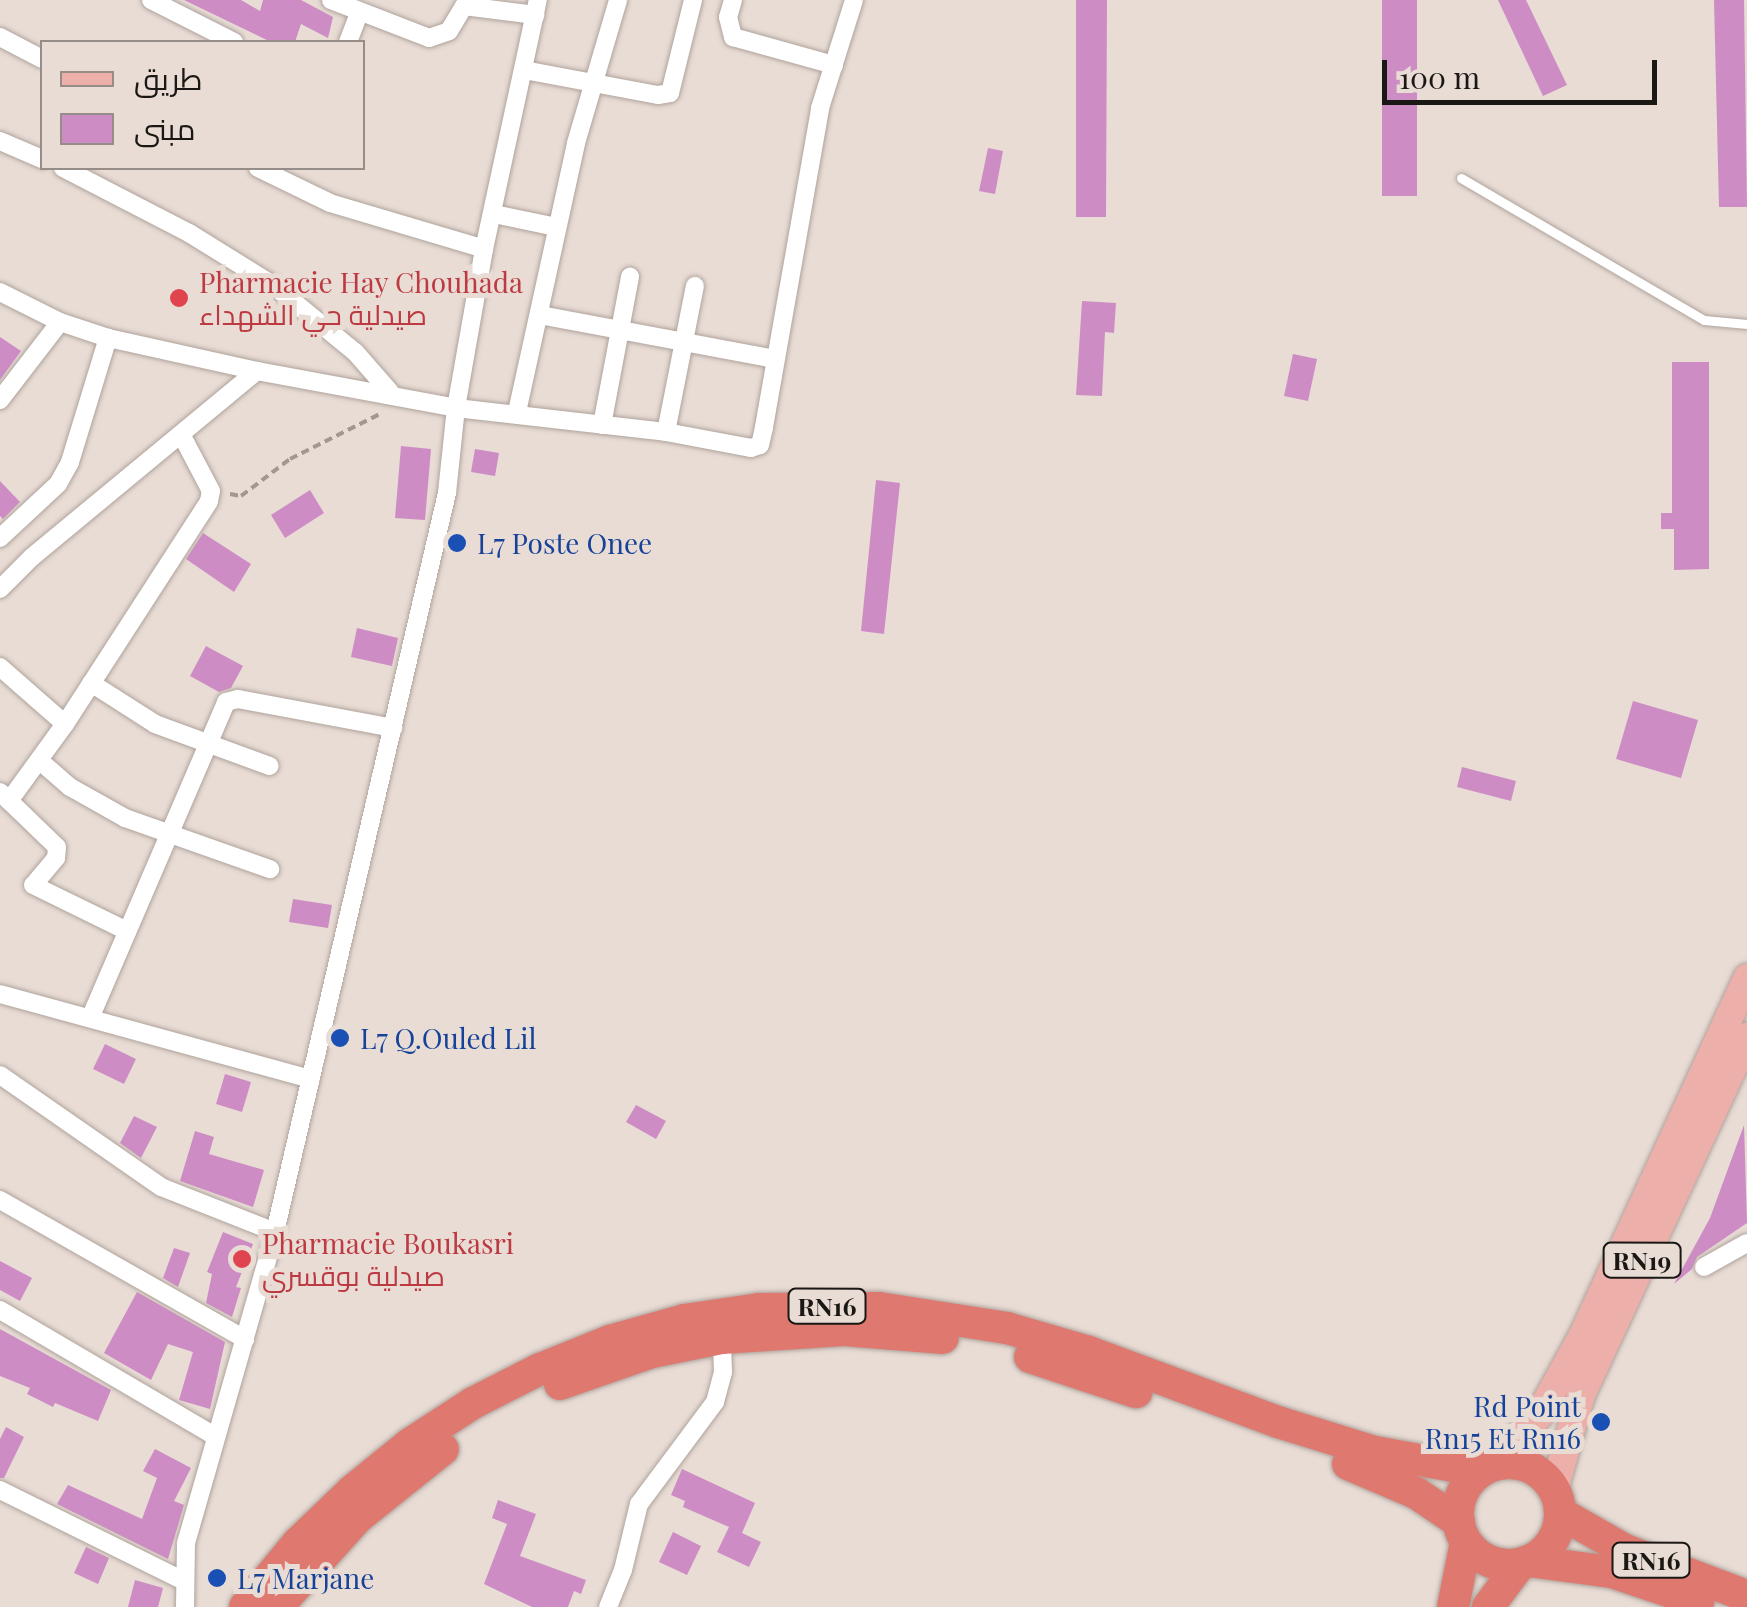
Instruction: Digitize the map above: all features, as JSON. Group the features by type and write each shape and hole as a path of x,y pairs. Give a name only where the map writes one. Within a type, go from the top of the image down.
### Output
{"highway":[{"name":"RN16","path":"245,1607 298,1543 352,1491 410,1444 473,1403 540,1369 610,1341 684,1320 759,1309 879,1308 1007,1328 1090,1352 1278,1422 1375,1452 1486,1469 1523,1465 1541,1474 1557,1501 1625,1550 1747,1596"},
{"name":"RN16","path":"277,1607 357,1518 470,1431 577,1377 652,1352 722,1338 808,1330 880,1331 1006,1350 1369,1472 1416,1493 1462,1532 1486,1560 1612,1572 1714,1607"},
{"path":"1453,1607 1462,1532 1460,1499 1486,1469"},
{"path":"1488,1607 1524,1563 1550,1544 1557,1501"}],"main road":[{"name":"RN19","path":"1486,1469 1539,1415 1584,1333 1747,978"},
{"name":"RN19","path":"1557,1501 1581,1395 1747,1036"}],"street":[{"path":"150,0 230,40"},
{"path":"184,1607 186,1542 275,1232 447,492 456,408 484,249 536,7 464,6 449,32 429,38 331,0"},
{"path":"517,412 556,227 618,0"},
{"path":"524,70 658,95 670,93 694,0"},
{"path":"733,0 728,17 733,37 834,66"},
{"path":"0,292 60,322 108,338 258,371 390,392 456,408 666,432 739,449 760,444 820,108 854,0"},
{"path":"349,40 360,14"},
{"path":"0,36 40,58"},
{"path":"0,141 40,158"},
{"path":"67,170 174,224 272,286 356,353 390,392"},
{"path":"262,170 330,203 484,249"},
{"path":"494,214 556,227"},
{"path":"602,425 630,276"},
{"path":"666,432 695,286"},
{"path":"540,315 775,359"},
{"path":"0,400 60,322"},
{"path":"0,538 58,484 70,462 108,338"},
{"path":"0,589 258,371"},
{"path":"127,930 33,886 56,858 57,848 5,797 40,761 66,724 206,505 210,491 181,434"},
{"path":"0,667 66,724"},
{"path":"91,683 155,724 270,766"},
{"path":"90,1016 221,708 230,699 393,728"},
{"path":"40,761 97,804 169,837 270,869"},
{"path":"0,994 311,1079"},
{"path":"0,1076 161,1187 275,1232"},
{"path":"0,1200 245,1339"},
{"path":"1704,1266 1747,1243"},
{"path":"0,1310 215,1436"},
{"path":"608,1607 623,1570 638,1504 715,1402 723,1372 722,1338"},
{"path":"0,1490 182,1580"}],"lane":[{"path":"1461,178 1704,320 1747,324"}],"path":[{"path":"210,491 241,496 290,458 414,398"}],"building":[{"path":"184,0 241,0 260,11 263,0 301,0 333,17 328,38 301,24 296,40 267,40"},
{"path":"1076,0 1107,0 1106,217 1076,217"},
{"path":"1382,0 1417,0 1417,196 1382,196"},
{"path":"1498,0 1526,0 1567,85 1543,96"},
{"path":"1714,0 1744,0 1747,207 1719,207"},
{"path":"988,148 1003,151 995,194 979,191"},
{"path":"1082,301 1116,303 1114,333 1105,332 1102,396 1076,395"},
{"path":"0,337 21,351 0,380"},
{"path":"1293,354 1317,359 1308,401 1284,396"},
{"path":"1672,362 1709,362 1709,569 1674,570 1674,529 1661,529 1661,513 1672,513"},
{"path":"401,446 431,449 425,520 395,518"},
{"path":"475,449 499,453 495,476 471,472"},
{"path":"876,480 900,483 884,634 861,631"},
{"path":"0,481 20,502 3,519 0,516"},
{"path":"310,490 324,513 285,538 271,515"},
{"path":"203,533 251,564 234,592 186,559"},
{"path":"357,628 398,638 392,666 351,657"},
{"path":"206,646 243,666 231,688 219,692 190,676"},
{"path":"1633,701 1698,720 1681,778 1616,759"},
{"path":"1462,767 1516,781 1511,801 1457,787"},
{"path":"293,899 332,905 328,928 289,922"},
{"path":"105,1044 136,1059 124,1084 93,1069"},
{"path":"225,1074 251,1082 242,1112 216,1104"},
{"path":"636,1105 666,1121 656,1139 626,1122"},
{"path":"134,1116 157,1127 141,1158 120,1143"},
{"path":"1744,1125 1747,1223 1697,1257 1692,1269 1674,1284 1710,1218"},
{"path":"195,1131 214,1137 209,1154 264,1170 253,1207 180,1181"},
{"path":"223,1232 253,1244 236,1287 241,1288 232,1317 206,1303 212,1274 207,1272"},
{"path":"174,1248 190,1253 178,1287 163,1278"},
{"path":"0,1261 32,1278 20,1301 0,1290"},
{"path":"137,1292 225,1342 210,1409 179,1400 193,1352 168,1344 151,1380 104,1353"},
{"path":"0,1329 111,1390 98,1421 55,1403 53,1407 27,1394 30,1388 0,1376"},
{"path":"6,1427 24,1437 4,1478 0,1478 0,1439"},
{"path":"155,1449 191,1468 174,1501 184,1505 168,1559 57,1504 68,1485 142,1519 157,1478 143,1471"},
{"path":"682,1469 755,1503 742,1533 761,1542 749,1567 717,1552 729,1527 683,1507 685,1501 671,1495"},
{"path":"498,1500 536,1514 520,1556 586,1580 581,1594 574,1591 568,1607 532,1607 484,1584 507,1524 492,1518"},
{"path":"673,1532 701,1546 687,1575 659,1562"},
{"path":"86,1547 109,1558 98,1584 74,1573"},
{"path":"135,1580 163,1588 158,1607 128,1607"}],"place":[{"name":"Pharmacie Hay Chouhada صيدلية حي الشهداء","path":"179,298"},
{"name":"L7 Poste Onee","path":"457,543"},
{"name":"L7 Q.Ouled Lil","path":"340,1038"},
{"name":"Pharmacie Boukasri صيدلية بوقسري","path":"242,1259"},
{"name":"Rd Point Rn15 Et Rn16","path":"1601,1422"},
{"name":"L7 Marjane","path":"217,1578"}]}
